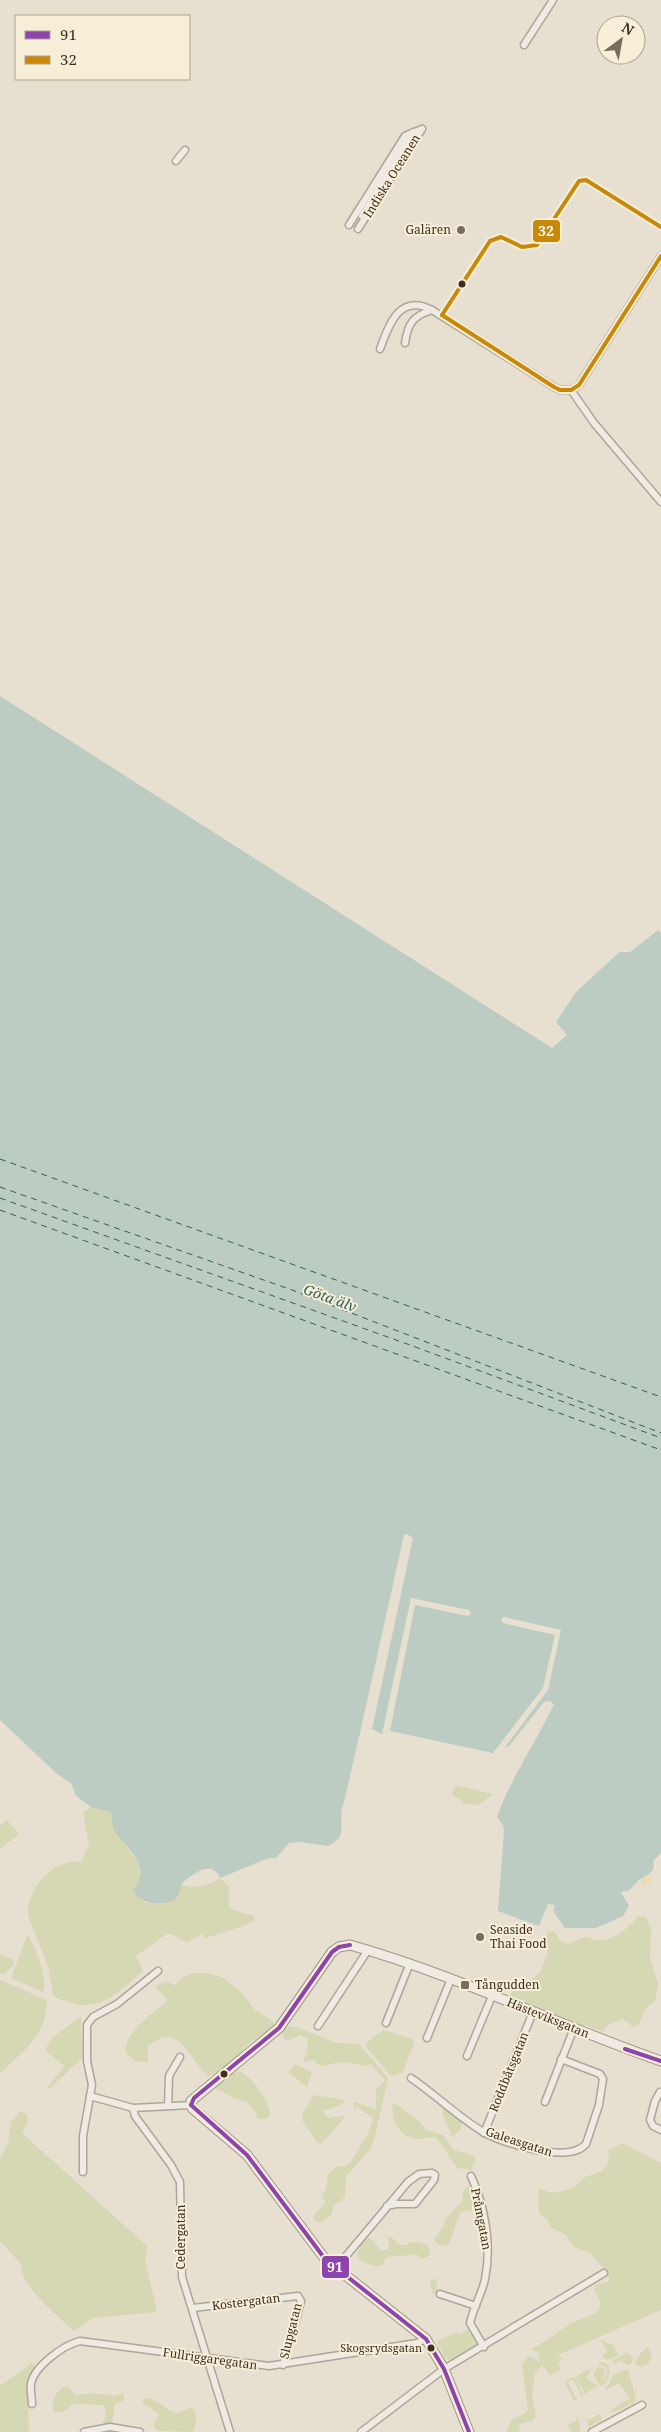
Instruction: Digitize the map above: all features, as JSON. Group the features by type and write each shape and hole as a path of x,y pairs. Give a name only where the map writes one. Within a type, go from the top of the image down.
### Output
{"street":[{"path":"524,45 553,0"},
{"name":"Indiska Oceanen","path":"354,227 413,131"},
{"path":"176,161 185,150"},
{"path":"571,390 579,385 661,256"},
{"path":"380,350 390,322 403,309 416,304 432,310 554,386 571,390 594,423 661,502"},
{"path":"405,343 409,328 416,316 432,310"},
{"name":"Hästeviksgatan","path":"191,2104 194,2098 279,2028 332,1952 339,1947 350,1945 410,1963 661,2061"},
{"path":"318,2026 368,1950"},
{"path":"386,2023 410,1963"},
{"path":"83,2172 83,2136 92,2085 86,2045 88,2023 93,2017 117,2004 158,1971"},
{"path":"427,2038 451,1979"},
{"path":"467,2056 492,1996"},
{"name":"Roddbåtsgatan","path":"484,2132 533,2012"},
{"path":"545,2102 574,2028"},
{"path":"168,2105 169,2076 180,2057"},
{"name":"Galeasgatan","path":"411,2078 484,2132 556,2154 573,2152 584,2147 599,2105 603,2079 600,2074 561,2059"},
{"path":"660,2092 650,2120 653,2126 661,2130"},
{"path":"90,2096 134,2108 191,2104 247,2156 319,2253 426,2339 444,2369 469,2432"},
{"name":"Cedergatan","path":"134,2108 138,2120 171,2164 180,2182 181,2268 184,2284 230,2432"},
{"path":"336,2268 388,2206 414,2176 428,2173 435,2175 434,2180 415,2204 388,2206"},
{"name":"Pråmgatan","path":"471,2176 481,2208 488,2256 485,2279 470,2322 484,2347"},
{"path":"362,2432 444,2369 484,2347 604,2273"},
{"path":"440,2294 476,2306"},
{"name":"Kostergatan","path":"193,2308 299,2297"},
{"name":"Slupgatan","path":"283,2365 301,2300 299,2297"},
{"name":"Fullriggaregatan","path":"32,2404 31,2384 36,2375 54,2355 76,2342 91,2342 262,2366 283,2365 417,2343 426,2339"},
{"path":"592,2432 642,2405"},
{"path":"84,2432 110,2427 140,2432"}],"green space":[{"path":"455,1785 493,1794 479,1805 464,1804 460,1799 452,1796"},
{"path":"91,1807 111,1812 115,1831 140,1865 141,1881 133,1890 145,1903 155,1902 180,1892 181,1884 191,1887 201,1886 220,1878 229,1886 229,1907 254,1916 255,1919 246,1925 206,1938 201,1934 187,1943 171,1934 165,1935 136,1956 143,1971 119,1992 102,2002 83,2005 64,2001 53,1996 49,1970 28,1915 29,1905 37,1885 52,1870 71,1862 81,1862 89,1845 83,1812"},
{"path":"7,1820 19,1834 0,1849 0,1826"},
{"path":"638,1916 646,1917 651,1929 650,1959 658,1984 655,2001 646,2009 636,2026 633,2027 623,2019 608,2025 603,2032 585,2025 582,2030 509,1999 518,1980 530,1981 540,1972 548,1953 546,1948 547,1932 554,1931 561,1942 567,1944 585,1937 603,1940 620,1933"},
{"path":"27,1935 34,1946 43,1973 43,1992 11,1978"},
{"path":"0,1954 13,1960 14,1964 4,1975 0,1973"},
{"path":"194,1973 207,1973 222,1977 243,1994 255,2010 274,2022 274,2026 255,2039 222,2069 208,2076 189,2052 172,2038 161,2038 148,2046 148,2062 131,2058 126,2053 129,2038 146,2018 166,2002 167,1999 156,1988 157,1985 165,1981 175,1985 183,1977"},
{"path":"0,1980 47,2000 38,2034 0,2074"},
{"path":"81,2016 82,2058 46,2090 64,2066 45,2050 53,2037"},
{"path":"286,2026 299,2028 337,2043 359,2044 388,2078 374,2141 369,2151 346,2176 345,2197 333,2206 331,2215 320,2223 313,2219 314,2215 325,2203 322,2194 326,2190 328,2175 337,2166 346,2166 350,2163 369,2132 374,2116 371,2117 357,2106 354,2109 354,2103 356,2102 376,2110 376,2090 385,2080 371,2064 367,2066 343,2062 320,2066 313,2060 305,2062 303,2060 307,2053 308,2039 300,2035 288,2041 284,2039 282,2032"},
{"path":"383,2030 412,2039 414,2043 403,2072 391,2076 366,2047 366,2043"},
{"path":"295,2064 312,2072 307,2087 288,2072"},
{"path":"239,2071 249,2078 264,2097 270,2115 267,2119 258,2119 246,2101 235,2099 214,2087 229,2075"},
{"path":"314,2095 345,2100 342,2104 323,2111 328,2118 346,2116 322,2143 317,2142 302,2120 303,2113"},
{"path":"393,2102 419,2121 426,2130 443,2135 454,2150 475,2156 471,2170 457,2168 436,2137 415,2139 402,2133 394,2118"},
{"path":"446,2108 462,2121 461,2129 453,2136 450,2135 442,2114 442,2110"},
{"path":"20,2111 27,2115 28,2121 22,2133 147,2246 145,2260 157,2312 92,2318 74,2331 33,2291 22,2273 21,2264 0,2241 0,2159 8,2143 11,2122"},
{"path":"622,2143 661,2163 661,2310 558,2355 562,2359 558,2363 561,2370 550,2376 542,2365 535,2373 532,2394 536,2416 532,2421 520,2424 519,2432 506,2432 512,2419 524,2414 528,2410 522,2365 527,2357 532,2357 541,2363 538,2359 540,2354 532,2350 533,2348 570,2324 595,2313 600,2307 600,2300 594,2289 595,2285 610,2281 605,2270 591,2254 573,2246 566,2235 551,2228 547,2219 539,2214 538,2191 539,2189 553,2193 573,2188 585,2177 602,2171 609,2162 608,2151"},
{"path":"469,2185 475,2191 472,2210 461,2212 452,2238 447,2246 439,2245 434,2240 444,2225 445,2219 463,2200 463,2192"},
{"path":"369,2237 382,2251 389,2248 388,2237 391,2237 400,2245 407,2245 410,2242 424,2244 429,2248 430,2255 423,2259 416,2254 387,2257 382,2265 368,2264 357,2256 361,2243"},
{"path":"432,2279 436,2280 438,2291 436,2295 432,2293 430,2281"},
{"path":"470,2328 477,2341 477,2346 450,2360 445,2359 437,2341 457,2332 459,2335"},
{"path":"602,2339 607,2344 612,2343 619,2355 611,2359 605,2359 602,2355 607,2352"},
{"path":"648,2347 652,2357 647,2365 640,2367 635,2363 640,2354"},
{"path":"627,2352 633,2358 632,2362 628,2365 620,2361 612,2365 614,2360"},
{"path":"33,2362 36,2368 28,2380 29,2432 0,2432 0,2386"},
{"path":"602,2362 608,2365 609,2377 601,2386 593,2375 598,2366 605,2369 602,2382 607,2373 606,2367 599,2364 594,2366"},
{"path":"588,2369 591,2372 587,2375 587,2379 598,2386 585,2394 575,2377"},
{"path":"628,2369 636,2399 634,2403 612,2413 610,2411 630,2398 619,2383 604,2389 609,2384 612,2376"},
{"path":"572,2377 575,2378 583,2395 582,2397 573,2379 568,2382 577,2400 574,2401 565,2383"},
{"path":"67,2386 76,2395 92,2393 115,2396 123,2393 124,2400 115,2404 112,2424 103,2423 106,2416 104,2405 73,2404 65,2411 54,2413 53,2400 60,2390"},
{"path":"148,2398 177,2413 192,2407 197,2419 193,2432 157,2431 153,2426 159,2414 142,2403 144,2399"},
{"path":"600,2414 602,2420 588,2427 587,2418 589,2420"},
{"path":"576,2417 579,2419 580,2432 571,2432 568,2425 577,2420"}],"sand":[{"path":"651,1874 653,1875 652,1882 643,1887 641,1879"}],"water":[{"name":"Göta älv","path":"0,696 552,1048 567,1035 556,1022 576,992 620,952 630,952 658,930 661,933 661,1853 653,1861 653,1869 650,1873 638,1881 630,1890 621,1892 629,1906 623,1916 596,1928 565,1928 553,1911 555,1905 548,1904 539,1926 498,1911 504,1831 503,1825 497,1817 516,1774 554,1704 549,1701 544,1702 509,1746 493,1753 390,1731 382,1734 362,1724 342,1807 341,1832 336,1841 328,1846 300,1842 289,1843 276,1858 269,1858 220,1878 212,1869 201,1870 181,1884 180,1892 174,1901 162,1903 150,1903 140,1899 133,1890 139,1881 140,1866 132,1852 115,1832 111,1812 91,1807 76,1796 71,1783 57,1774 0,1720"}],"pier":[{"path":"407,1534 413,1538 372,1729 362,1724 404,1535"},
{"path":"411,1598 469,1610 471,1613 468,1616 415,1605 390,1731 382,1734"},
{"path":"504,1617 561,1630 548,1690 503,1750 493,1753 543,1688 555,1635 503,1623 501,1619"}],"ferry route":[{"path":"0,1159 661,1397"},
{"path":"0,1187 292,1290 661,1433"},
{"path":"0,1198 410,1345 661,1438"},
{"path":"0,1210 661,1450"}],"transit line":[{"name":"32","path":"442,315 490,241 501,237 522,247 537,245 579,181 586,180 661,227"},
{"name":"32","path":"571,390 579,385 661,256"},
{"name":"32","path":"442,315 554,387 560,390 571,390"},
{"name":"91","path":"191,2105 194,2098 279,2028 332,1952 339,1947 350,1945"},
{"name":"91","path":"625,2049 661,2061"},
{"name":"91","path":"191,2105 247,2155 325,2259 426,2339 444,2369 469,2432"}],"place":[{"name":"Galären","path":"461,230"},
{"name":"Seaside Thai Food","path":"480,1937"},
{"name":"Tångudden","path":"465,1985"},
{"name":"Skogsrydsgatan","path":"431,2348"}]}
